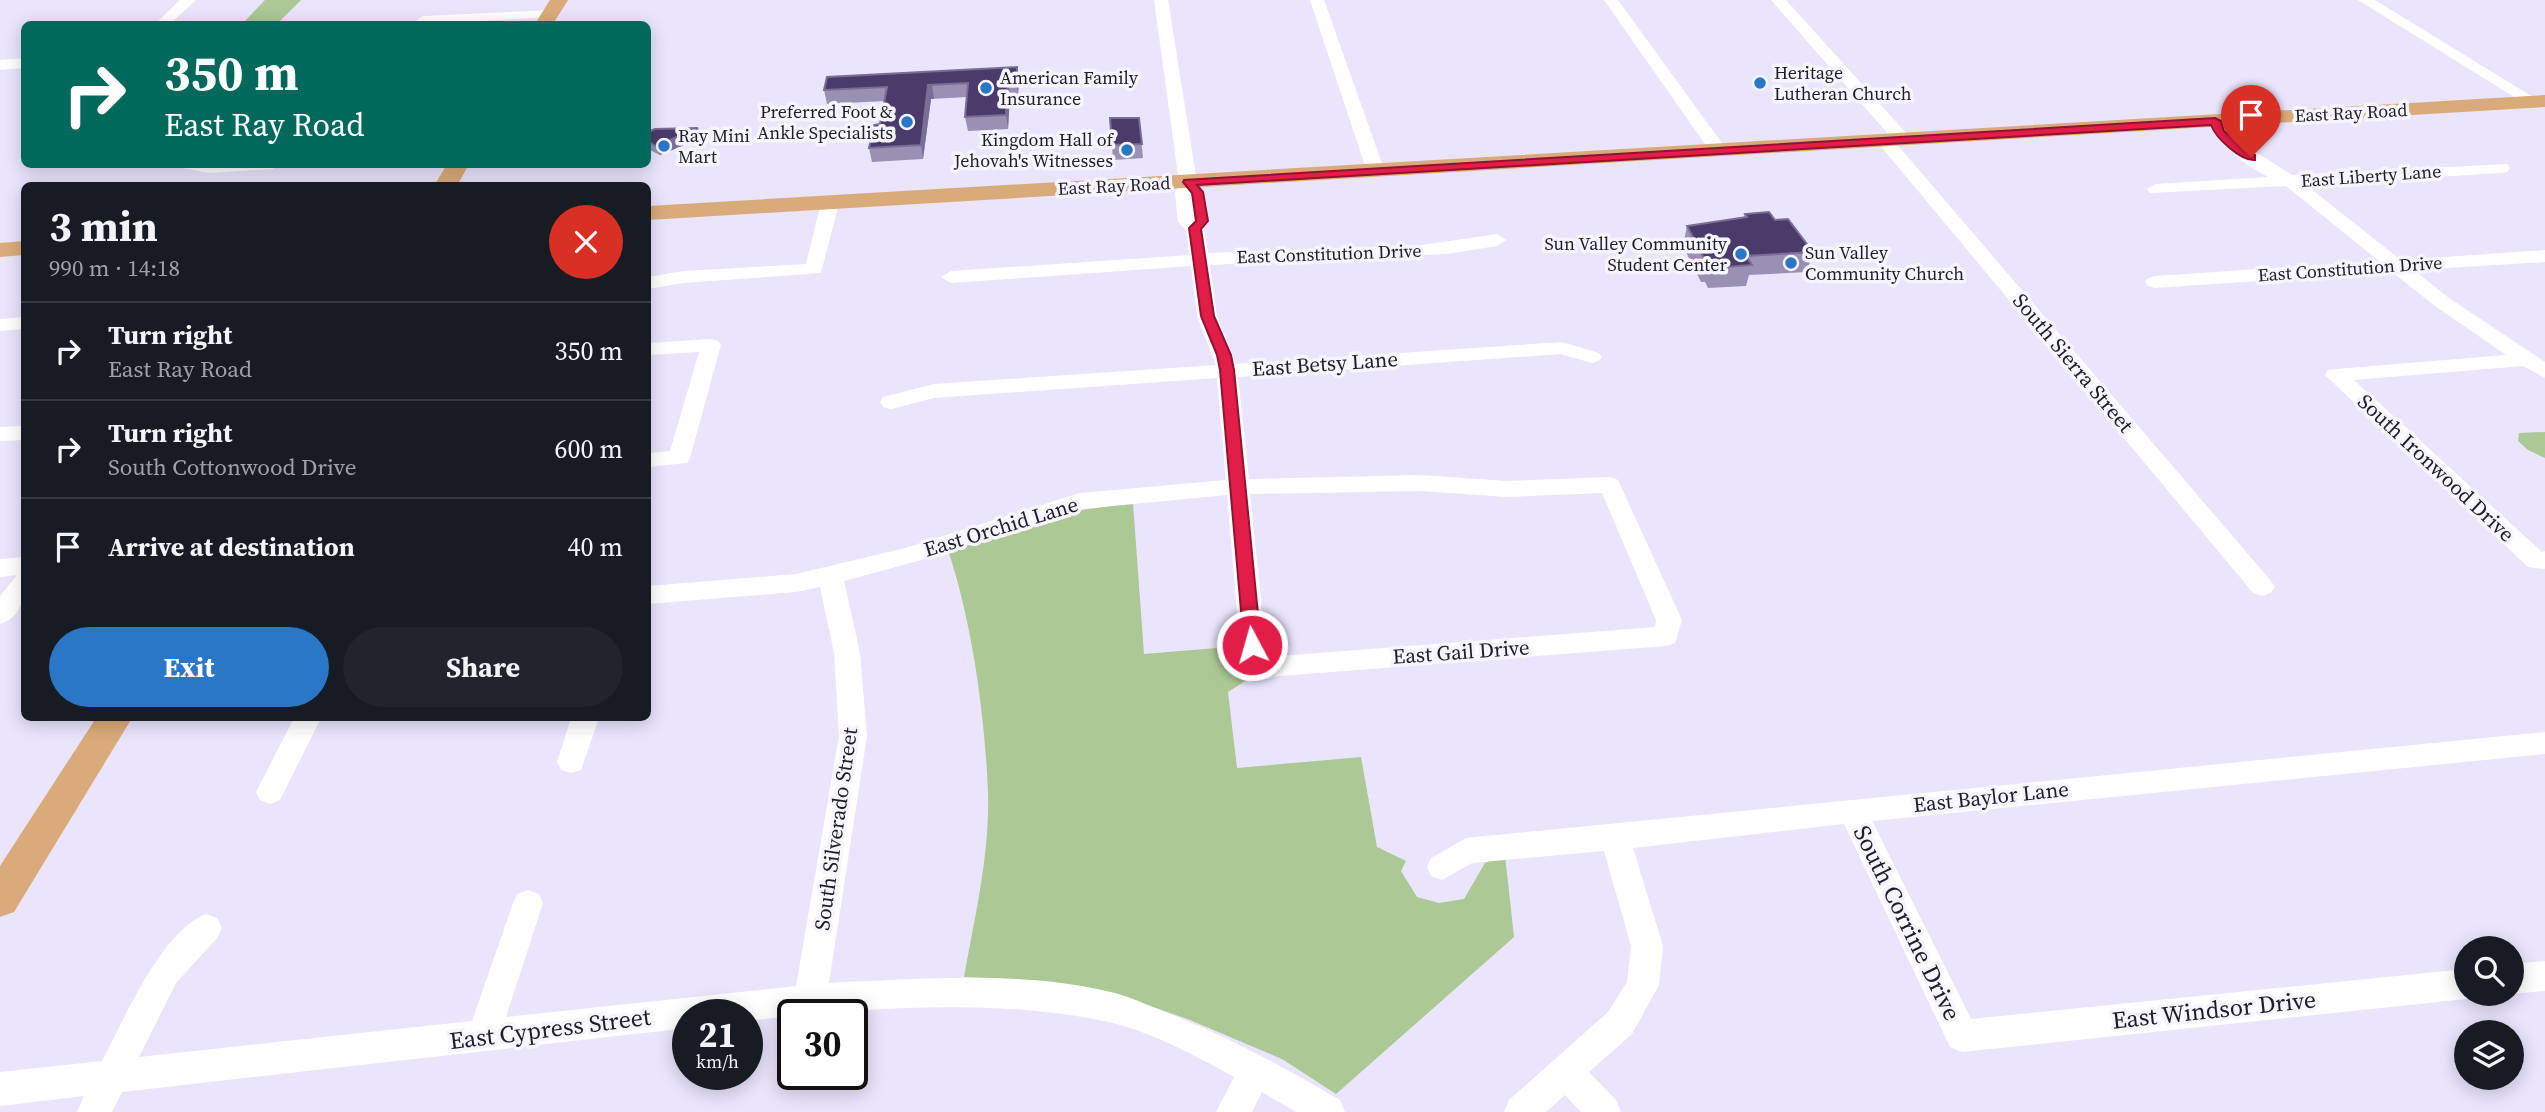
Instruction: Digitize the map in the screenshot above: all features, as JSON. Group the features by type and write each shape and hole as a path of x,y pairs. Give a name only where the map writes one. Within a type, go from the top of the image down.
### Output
{"main road":[{"name":"East Ray Road","path":"651,213 2539,102"},
{"path":"0,250 21,248"},
{"path":"0,900 112,721"}],"street":[{"path":"165,21 189,0"},
{"path":"422,21 438,0"},
{"path":"1161,0 1188,182 1184,193 1187,222 1195,228 1208,316 1224,355 1227,370 1236,488"},
{"path":"1318,0 1375,169"},
{"path":"1611,0 1718,150"},
{"name":"South Sierra Street","path":"1778,0 2262,587"},
{"path":"2365,0 2539,102"},
{"path":"435,21 551,13"},
{"path":"0,65 21,63"},
{"path":"2215,121 2220,133 2266,170 2290,181 2395,266 2545,372"},
{"name":"East Liberty Lane","path":"2156,189 2501,168"},
{"path":"651,283 814,269 830,203"},
{"name":"East Constitution Drive","path":"951,277 1299,254 1404,253 1470,247 1497,240"},
{"name":"East Constitution Drive","path":"2155,282 2545,256"},
{"path":"0,325 21,323"},
{"path":"651,349 710,345 679,458 651,460"},
{"name":"East Betsy Lane","path":"891,402 934,391 1562,348 1592,357"},
{"name":"South Ironwood Drive","path":"2525,360 2336,375 2541,561"},
{"path":"0,434 21,433"},
{"name":"East Orchid Lane","path":"651,595 796,583 830,576 908,555 1080,501 1236,488 1420,483 1507,489 1610,485 1669,620 1666,636"},
{"name":"East Gail Drive","path":"1236,488 1255,668 1666,636"},
{"path":"0,568 21,566"},
{"name":"South Silverado Street","path":"810,999 853,736 847,653 830,576"},
{"path":"0,615 21,586"},
{"path":"270,792 306,721"},
{"path":"571,762 584,721"},
{"name":"East Baylor Lane","path":"1442,867 1466,851 2545,743"},
{"name":"South Corrine Drive","path":"1852,811 1962,1036"},
{"path":"1521,1112 1620,1023 1643,985 1647,946 1615,838"},
{"path":"483,1037 528,903"},
{"path":"94,1112 165,973 206,928"},
{"path":"2524,978 2545,976"},
{"name":"East Windsor Drive","path":"1962,1036 2454,985"},
{"name":"East Cypress Street","path":"810,999 910,995 1020,996 1109,1007 1181,1033 1256,1070 1328,1112"},
{"name":"East Cypress Street","path":"0,1089 777,1003"},
{"path":"1233,1112 1256,1070"},
{"path":"1565,1071 1604,1112"}],"green space":[{"path":"265,0 301,0 280,21 245,21"},
{"path":"2545,432 2545,458 2528,450 2518,441 2519,433"},
{"path":"1133,503 1144,654 1241,646 1253,676 1228,692 1237,768 1361,757 1377,847 1406,861 1401,871 1417,897 1439,903 1464,899 1485,863 1505,855 1514,937 1336,1094 1282,1059 1190,1020 1122,996 1044,981 964,977 987,838 988,792 976,669 964,607 948,550 1067,512"}],"building":[{"path":"1017,67 1017,80 1008,81 1006,115 965,117 968,83 928,85 921,145 869,148 874,125 880,124 887,87 824,90 827,77"},
{"path":"1110,118 1139,118 1142,144 1112,145"},
{"path":"698,128 656,146 651,143 651,131"},
{"path":"1769,212 1775,220 1788,219 1813,252 1746,256 1752,265 1714,268 1710,262 1706,262 1687,226 1747,217 1745,214"}],"place":[{"name":"Heritage Lutheran Church","path":"1760,83"},
{"name":"American Family Insurance","path":"986,88"},
{"name":"Preferred Foot & Ankle Specialists","path":"907,122"},
{"name":"Ray Mini Mart","path":"664,146"},
{"name":"Kingdom Hall of Jehovah's Witnesses","path":"1127,150"},
{"name":"Sun Valley Community Student Center","path":"1741,254"},
{"name":"Sun Valley Community Church","path":"1791,263"}],"route":[{"path":"1252,645 1227,370 1224,355 1208,316 1195,228 1202,221 1197,192 1188,182 2215,121 2220,133 2251,157"}]}
